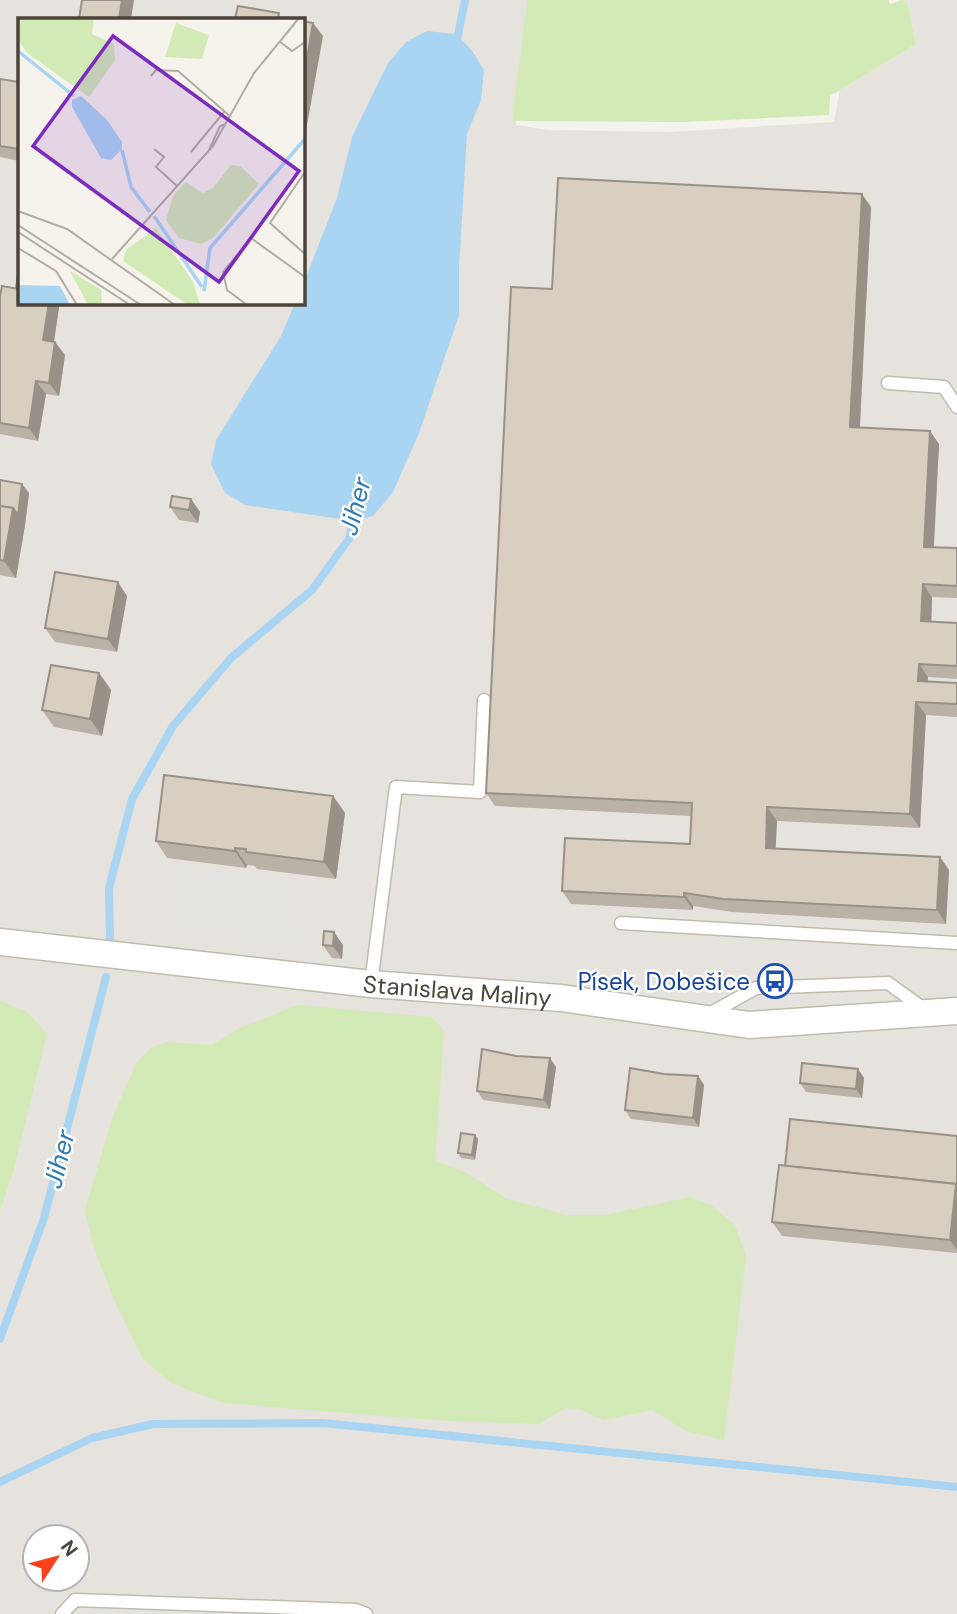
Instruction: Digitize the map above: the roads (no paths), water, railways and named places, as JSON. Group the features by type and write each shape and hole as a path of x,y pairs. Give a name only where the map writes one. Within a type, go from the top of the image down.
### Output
{"street":[{"name":"Stanislava Maliny","path":"0,942 371,984 561,998 748,1025 957,1010"}],"lane":[{"path":"888,383 944,387 957,407"},
{"path":"371,984 396,787 480,792 484,700"},
{"path":"621,923 957,943"},
{"path":"701,1018 756,988 888,983 930,1013"},
{"path":"62,1614 75,1600 356,1610 366,1614"}],"water":[{"path":"427,31 455,34 471,49 484,70 481,100 467,134 459,315 419,433 393,492 373,516 354,521 245,505 225,493 211,464 216,440 281,336 295,304 304,304 304,282 337,198 352,137 388,63 406,42"}],"waterway":[{"name":"Jiher","path":"456,45 465,0"},
{"name":"Jiher","path":"110,938 109,888 132,799 173,726 231,658 312,590 349,539 355,513"},
{"name":"Jiher","path":"0,1339 44,1218 106,977"},
{"path":"0,1482 92,1438 153,1424 323,1423 957,1487"}],"place":[{"name":"Písek, Dobešice","path":"775,981"}]}
